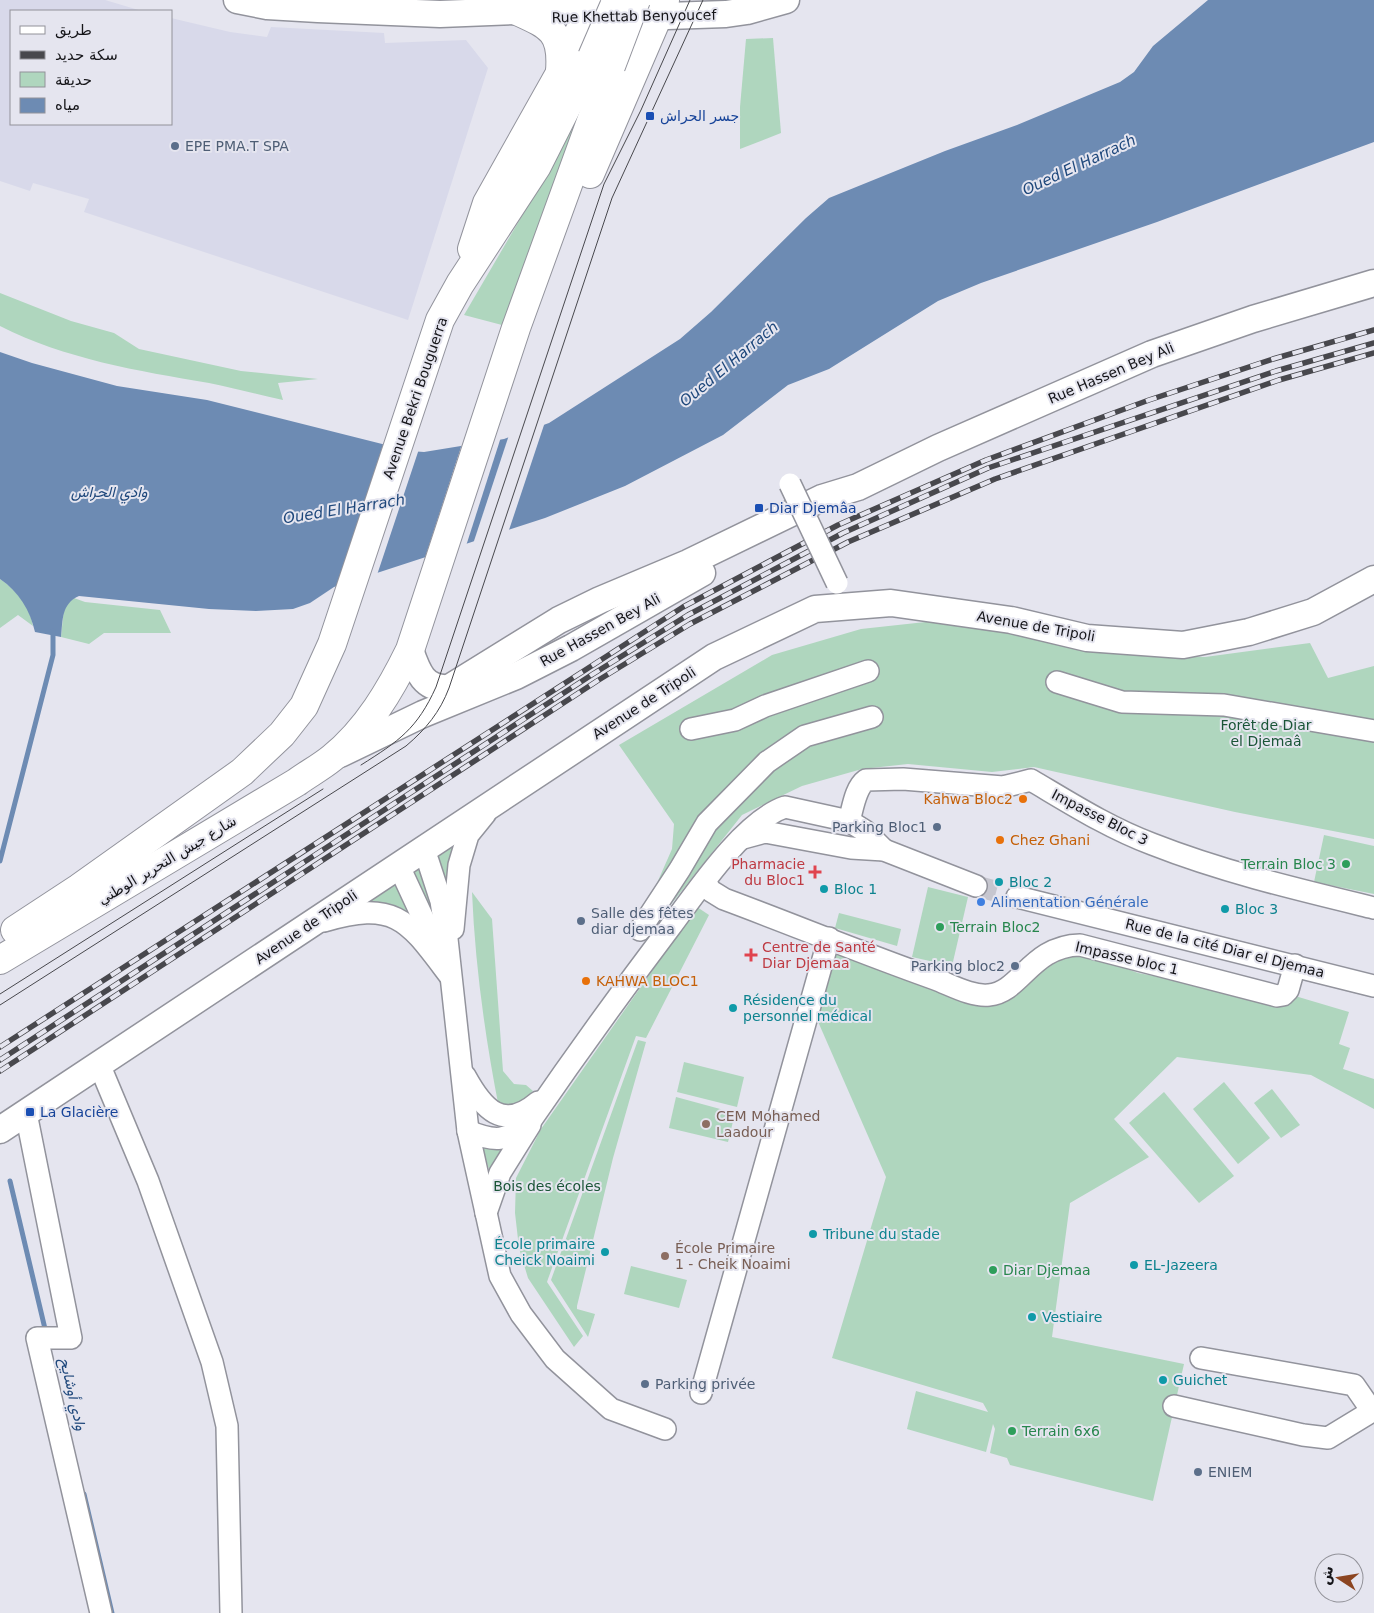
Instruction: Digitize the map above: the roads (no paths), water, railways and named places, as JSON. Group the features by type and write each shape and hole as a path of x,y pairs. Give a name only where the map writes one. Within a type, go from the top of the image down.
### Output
{"highway":[{"name":"Avenue Bekri Bouguerra","path":"410,650 516,328 601,61 617,0"},
{"path":"460,284 487,202 560,73 590,5 602,3 639,4 645,10 651,8"},
{"path":"516,328 553,258 597,156 651,8"},
{"name":"Avenue Bekri Bouguerra","path":"304,706 332,644 440,320 460,284 537,166 601,61 651,8"},
{"path":"517,11 547,26 557,36 561,54 560,73"},
{"name":"شارع جيش التحرير الوطني","path":"0,960 260,805 333,758 378,708 397,678 410,650"},
{"name":"شارع جيش التحرير الوطني","path":"0,940 79,888 242,772 282,734 304,706"}],"main road":[{"name":"Rue Khettab Benyoucef","path":"237,0 267,6 360,12 440,14 517,11 590,5"},
{"name":"Rue Khettab Benyoucef","path":"651,8 726,14 747,11 780,0"},
{"name":"Rue Hassen Bey Ali","path":"410,650 418,673 425,681 436,687 449,688 575,612 688,563 822,498 858,487 938,448 1152,354 1263,316 1374,283"},
{"name":"Rue Hassen Bey Ali","path":"333,758 400,724 483,691 553,657 694,577 834,504 858,487"},
{"name":"Avenue de Tripoli","path":"0,1130 714,656 816,609 891,603 1011,620 1087,638 1182,645 1249,632 1313,612 1374,579"}],"street":[{"path":"790,484 837,583"},
{"path":"691,729 735,720 765,706 868,671"},
{"path":"1057,682 1122,702 1224,705 1374,730"},
{"path":"640,930 680,869 707,823 767,762 805,736 872,717"},
{"name":"Impasse Bloc 3","path":"849,821 861,783 866,780 903,779 1003,787 1031,780 1098,819 1151,844 1251,876 1374,908"},
{"path":"450,976 459,865 468,835 493,803"},
{"path":"468,1131 493,1139 516,1134 529,1123 623,989 705,882 759,821 785,807 849,821 865,831 884,850"},
{"path":"743,838 765,832 852,848 884,850 976,886"},
{"path":"421,851 428,860 441,901 463,1071 468,1131 500,1276 521,1314 555,1359 611,1409 665,1430"},
{"path":"396,866 403,875 450,976"},
{"name":"Impasse bloc 1","path":"705,882 711,891 724,899 902,968 981,995 1002,991 1044,954 1070,945 1080,945 1142,960 1276,996 1283,996 1288,990 1295,965"},
{"name":"Rue de la cité Diar el Djemaa","path":"1017,896 1374,986"},
{"path":"305,927 352,913 373,912 390,916 415,930 450,976"},
{"path":"701,1393 828,938"},
{"path":"98,1064 148,1181 212,1362 227,1426 231,1613"},
{"path":"463,1071 479,1099 489,1110 503,1117 515,1117 529,1110 551,1091"},
{"path":"486,1214 500,1173 551,1091"},
{"path":"26,1113 71,1338 37,1338 101,1613"},
{"path":"1174,1406 1303,1435 1328,1438 1373,1410 1354,1385 1201,1358"}],"water":[{"name":"وادي الحراش","path":"1208,0 1374,0 1374,142 1157,222 981,283 938,301 829,369 788,385 723,435 625,486 545,518 334,587 310,603 293,609 256,611 209,609 79,596 73,599 66,608 61,637 35,632 23,602 0,579 0,352 32,363 117,386 207,400 410,451 424,452 504,439 549,423 680,339 711,312 806,218 829,198 945,151 1017,125 1120,82 1134,72 1153,46"}],"waterway":[{"path":"0,861 53,655 53,631"},
{"name":"وادي أوشايح","path":"10,1181 46,1333"},
{"name":"وادي أوشايح","path":"84,1494 112,1613"}],"tunnel":[{"path":"976,886 1017,897"}],"tram line":[{"path":"361,765 406,733 422,714 436,687 604,184 641,110 690,0"},
{"path":"0,1005 406,746 426,727 437,712 449,688 612,198 703,0"},
{"path":"0,994 323,789"}],"railway":[{"path":"0,1047 683,607 838,525 986,460 1149,400 1273,359 1374,330"},
{"path":"0,1060 593,674 688,615 843,533 988,468 1276,371 1374,343"},
{"path":"0,1071 597,681 690,624 848,542 995,479 1279,380 1374,353"}],"place":[{"name":"جسر الحراش","path":"650,116"},
{"name":"EPE PMA.T SPA","path":"175,146"},
{"name":"Diar Djemâa","path":"759,508"},
{"name":"Kahwa Bloc2","path":"1023,799"},
{"name":"Parking Bloc1","path":"937,827"},
{"name":"Chez Ghani","path":"1000,840"},
{"name":"Terrain Bloc 3","path":"1346,864"},
{"name":"Pharmacie du Bloc1","path":"815,872"},
{"name":"Bloc 2","path":"999,882"},
{"name":"Bloc 1","path":"824,889"},
{"name":"Alimentation Générale","path":"981,902"},
{"name":"Bloc 3","path":"1225,909"},
{"name":"Salle des fêtes diar djemaa","path":"581,921"},
{"name":"Terrain Bloc2","path":"940,927"},
{"name":"Centre de Santé Diar Djemaa","path":"751,955"},
{"name":"Parking bloc2","path":"1015,966"},
{"name":"KAHWA BLOC1","path":"586,981"},
{"name":"Résidence du personnel médical","path":"733,1008"},
{"name":"La Glacière","path":"30,1112"},
{"name":"CEM Mohamed Laadour","path":"706,1124"},
{"name":"Tribune du stade","path":"813,1234"},
{"name":"École primaire Cheick Noaimi","path":"605,1252"},
{"name":"École Primaire 1 - Cheik Noaimi","path":"665,1256"},
{"name":"EL-Jazeera","path":"1134,1265"},
{"name":"Diar Djemaa","path":"993,1270"},
{"name":"Vestiaire","path":"1032,1317"},
{"name":"Guichet","path":"1163,1380"},
{"name":"Parking privée","path":"645,1384"},
{"name":"Terrain 6x6","path":"1012,1431"},
{"name":"ENIEM","path":"1198,1472"}],"water label":[{"name":"Oued El Harrach","path":"1079,165"},
{"name":"Oued El Harrach","path":"729,364"},
{"name":"Oued El Harrach","path":"344,509"}],"park label":[{"name":"Forêt de Diar el Djemaâ","path":"1266,734"},
{"name":"Bois des écoles","path":"547,1186"}]}
